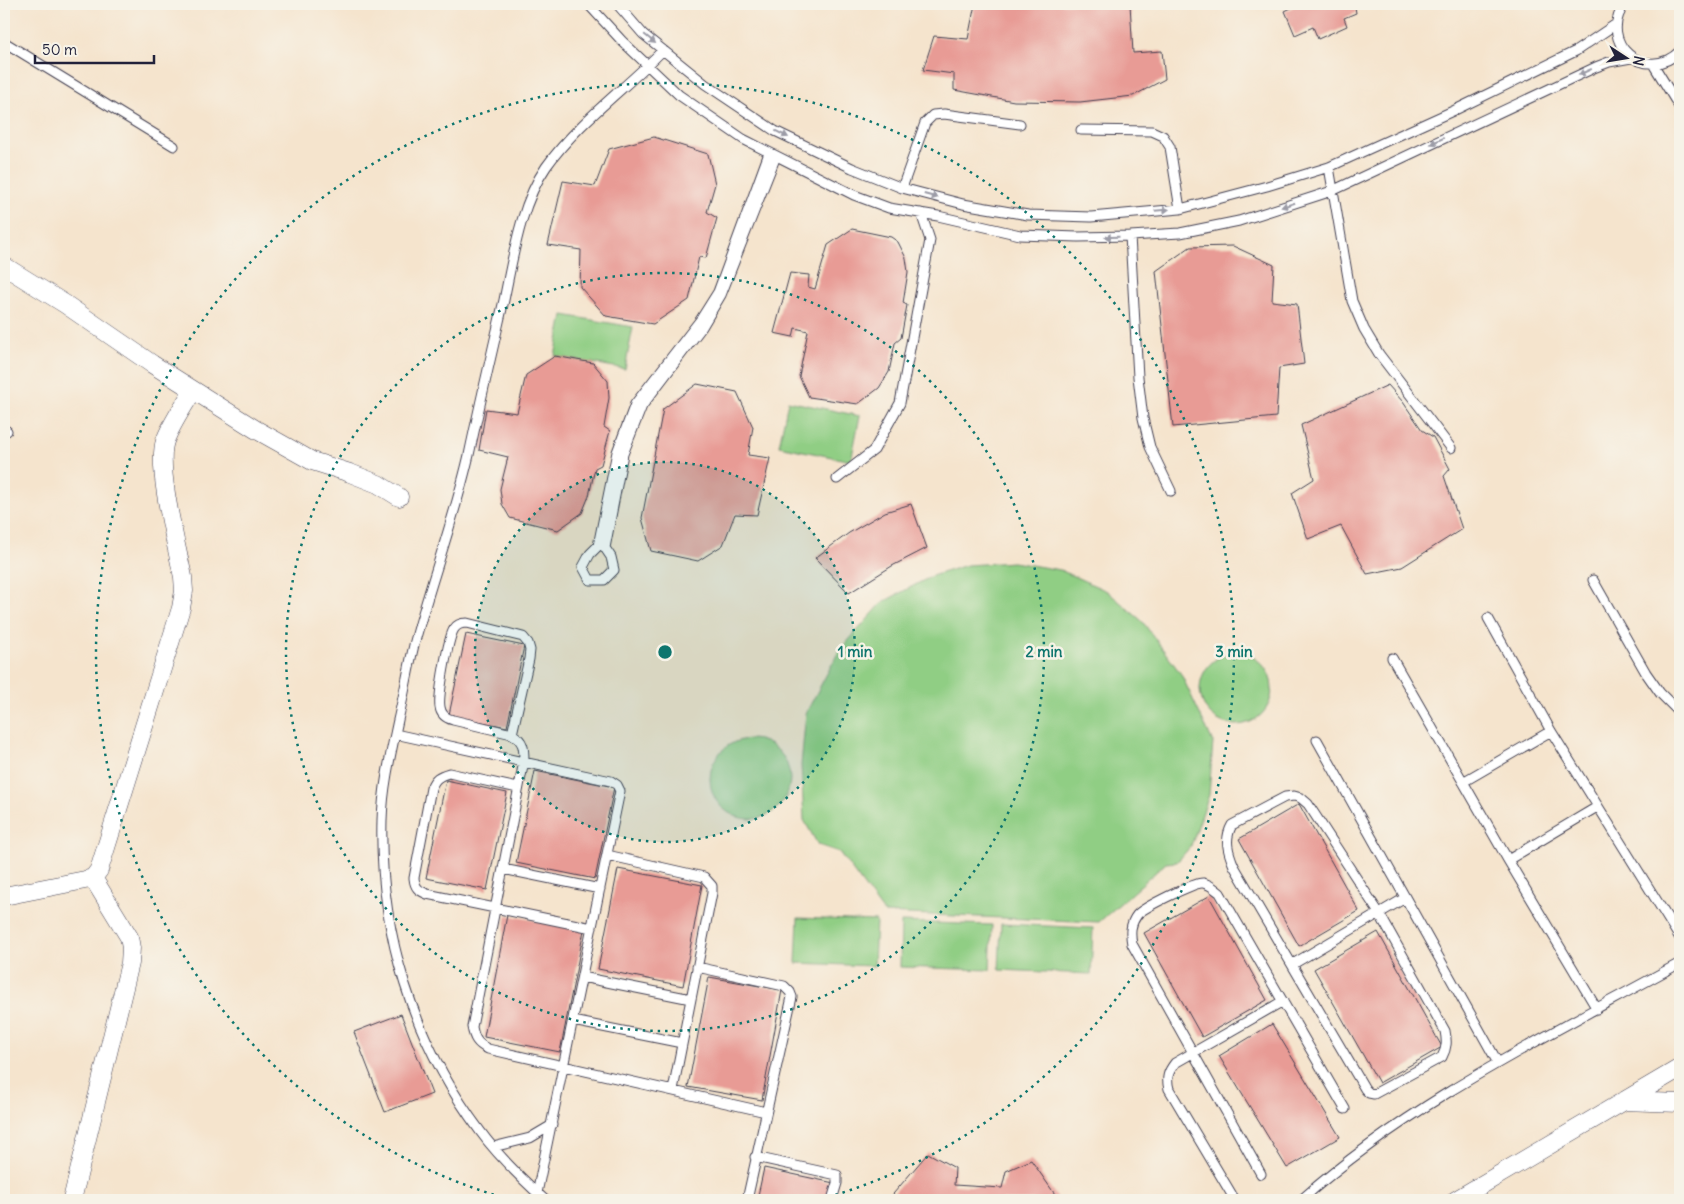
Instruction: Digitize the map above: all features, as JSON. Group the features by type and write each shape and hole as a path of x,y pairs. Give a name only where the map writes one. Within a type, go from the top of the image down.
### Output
{"street":[{"path":"4,266 254,429 312,461 378,484 398,497"},
{"path":"4,896 93,878 100,870 181,608 184,591 183,577 163,474 163,455 165,441 193,390"},
{"path":"72,1200 130,963 131,948 129,937 93,878"},
{"path":"1456,1200 1680,1068"},
{"path":"1622,1101 1680,1103"}],"lane":[{"path":"588,4 622,41 679,95 743,140 854,195 889,208 921,213 1020,235 1078,237 1180,233 1239,221 1332,191 1596,67 1631,58 1653,64 1672,58 1680,51"},
{"path":"617,4 643,34 704,84 776,132 852,168 902,188 963,204 1028,215 1091,216 1180,209 1267,186 1328,167 1455,110 1576,51 1616,24"},
{"path":"1623,5 1616,24 1622,49 1631,58"},
{"path":"4,42 174,146"},
{"path":"545,1200 493,1147 480,1131 446,1079 425,1040 397,959 388,916 384,880 382,820 386,780 414,646 461,488 517,242 529,201 545,169 575,133 663,50"},
{"path":"1653,64 1680,108"},
{"path":"902,188 925,123 933,115 944,114 1020,124"},
{"path":"1081,130 1152,131 1163,136 1170,146 1180,209"},
{"path":"773,154 720,295 702,327 642,406 623,454 605,548 611,557 614,570 604,580 590,580 583,567 590,554 598,546 618,452 635,404 701,319 718,292 773,154"},
{"path":"1328,167 1352,301 1364,329 1379,354 1451,448"},
{"path":"837,478 874,450 900,402 930,240 921,213"},
{"path":"1130,236 1138,377 1143,418 1150,446 1171,491"},
{"path":"1593,580 1646,673 1660,693 1680,713"},
{"path":"1488,618 1551,731 1680,938"},
{"path":"512,734 529,659 528,643 523,637 467,623 460,623 454,628 450,639 439,698 440,709 445,717 453,720 512,734 522,743 524,749 524,761 472,1026 473,1037 480,1045 488,1049 766,1112"},
{"path":"1392,658 1508,860 1597,1009"},
{"path":"1463,782 1551,731"},
{"path":"395,734 611,781 617,785 620,791 537,1193"},
{"path":"1317,740 1498,1063"},
{"path":"518,788 449,773 439,776 434,780 414,878 415,886 427,894 592,928"},
{"path":"1294,796 1301,798 1308,804 1379,913 1445,1031 1447,1041 1442,1057 1374,1094 1369,1093 1365,1089 1234,866 1228,853 1229,830 1232,825 1285,797 1294,796"},
{"path":"1508,860 1597,807"},
{"path":"607,855 704,878 712,886 672,1090"},
{"path":"503,869 600,889"},
{"path":"1261,1174 1132,944 1129,932 1139,912 1191,885 1201,882 1211,886 1220,893 1345,1109"},
{"path":"1293,964 1405,898"},
{"path":"1301,1200 1381,1136 1447,1093 1680,963"},
{"path":"697,967 784,986 792,997 747,1200"},
{"path":"582,977 691,999"},
{"path":"1235,1200 1169,1089 1167,1080 1169,1071 1175,1063 1282,1001"},
{"path":"573,1021 682,1043"},
{"path":"493,1147 530,1138 552,1125"},
{"path":"755,1157 837,1175 837,1183 832,1200"}],"green space":[{"path":"563,315 633,327 625,369 555,356"},
{"path":"788,401 860,416 851,461 779,446"},
{"path":"1013,562 1060,570 1107,591 1142,621 1181,674 1213,742 1209,795 1191,846 1177,862 1166,863 1099,922 884,913 839,852 818,845 804,820 801,765 806,713 839,651 883,602 932,576 967,565"},
{"path":"1243,653 1262,663 1270,675 1272,689 1270,703 1262,715 1250,723 1229,725 1210,715 1202,703 1200,682 1210,663 1222,655"},
{"path":"750,739 765,742 778,751 787,764 790,779 787,794 778,807 765,816 750,819 735,816 722,807 713,794 710,779 713,764 722,751 735,742"},
{"path":"798,918 876,921 874,966 796,963"},
{"path":"901,922 992,925 990,970 900,967"},
{"path":"1001,924 1093,928 1091,974 999,970"}],"building":[{"path":"975,4 1130,4 1133,53 1162,51 1165,79 1133,96 1080,102 1014,101 954,90 954,74 923,70 934,36 968,39"},
{"path":"1299,4 1364,4 1355,7 1356,13 1344,18 1347,26 1318,39 1313,27 1295,35 1285,11"},
{"path":"654,137 708,154 715,184 707,212 717,218 706,258 699,257 689,300 653,324 606,316 580,287 581,250 548,245 563,181 595,186 609,149"},
{"path":"852,229 891,237 898,242 906,258 908,272 903,303 907,305 901,338 895,343 889,372 879,388 858,404 809,397 799,376 808,331 795,328 793,337 774,333 790,273 809,275 808,287 815,289 828,245"},
{"path":"1233,246 1274,265 1272,301 1297,304 1304,364 1279,368 1276,417 1173,427 1156,271 1190,247"},
{"path":"555,356 593,363 608,381 609,398 604,427 610,431 601,465 595,468 589,496 582,513 558,530 510,518 502,504 500,489 508,457 479,450 486,409 517,413 526,375"},
{"path":"697,384 737,392 753,427 748,455 770,458 757,515 735,514 723,545 698,561 651,551 642,518 663,409"},
{"path":"1388,385 1403,402 1422,430 1433,437 1450,469 1444,476 1462,529 1402,567 1367,574 1341,526 1308,539 1292,493 1314,479 1301,425"},
{"path":"911,504 927,548 892,566 849,593 815,558 849,533 885,512"},
{"path":"466,634 524,646 507,727 449,715"},
{"path":"535,771 614,787 595,879 516,863"},
{"path":"446,780 507,793 487,890 426,878"},
{"path":"1299,804 1359,911 1299,946 1239,839"},
{"path":"618,869 702,885 683,986 598,969"},
{"path":"1209,896 1267,1000 1202,1037 1144,933"},
{"path":"507,915 584,930 560,1052 484,1037"},
{"path":"1378,932 1442,1047 1379,1083 1314,969"},
{"path":"709,977 782,990 762,1100 688,1087"},
{"path":"401,1014 432,1094 385,1112 354,1032"},
{"path":"1272,1024 1340,1137 1287,1168 1219,1056"},
{"path":"928,1153 955,1168 954,1185 1002,1188 1006,1171 1031,1160 1059,1200 888,1200"},
{"path":"764,1168 834,1183 830,1200 757,1200"}]}
